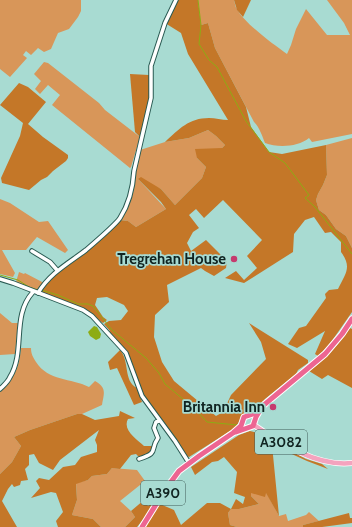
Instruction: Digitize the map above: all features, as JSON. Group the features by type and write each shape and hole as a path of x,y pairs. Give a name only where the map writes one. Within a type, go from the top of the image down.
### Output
{"highway":[{"path":"233,433 243,421 244,417 252,414 325,354 338,340 352,319"},
{"path":"233,433 247,428 254,423 257,414 272,398"},
{"path":"248,416 253,417 254,423"},
{"path":"243,421 247,428"},
{"name":"A390","path":"142,527 172,479 189,463 233,433"}],"main road":[{"name":"A3082","path":"254,423 284,444 316,459 334,464 352,463"}],"street":[{"path":"40,291 57,270 88,249 120,219 130,196 134,171 151,98 151,66 165,23 176,0"},
{"path":"32,251 50,262 57,270"},
{"path":"0,279 33,292 40,291 92,316 126,353 142,396 189,463"},
{"path":"0,389 11,376 16,360 20,318 27,298 33,292"},
{"path":"139,459 150,455 154,451 155,442 158,438 154,428 156,422 160,421"}],"shaded area":[{"path":"0,0 81,0 81,11 69,29 58,33 51,49 44,52 38,48 31,55 26,51 23,55 27,58 10,77 0,69"},
{"path":"176,0 198,0 201,25 208,23 215,48 246,107 251,127 269,152 282,154 326,145 327,175 316,200 319,210 326,215 336,229 346,236 352,248 352,312 329,345 318,356 315,354 325,331 297,348 288,344 299,328 306,326 326,298 325,294 329,290 338,289 347,270 346,262 341,252 341,242 331,232 325,233 314,217 305,220 294,234 293,252 244,283 225,278 236,271 244,280 257,268 247,256 262,240 223,200 204,218 196,209 189,215 199,228 193,232 187,243 191,251 206,240 227,261 226,268 214,276 201,268 167,285 169,302 155,315 154,337 162,362 174,381 216,416 223,412 231,395 266,359 261,342 249,323 308,360 308,363 265,399 255,410 243,416 235,428 189,457 142,396 126,353 108,333 110,331 104,324 109,321 121,320 128,311 124,305 107,297 97,298 95,305 103,317 107,320 103,323 92,315 40,292 58,272 120,220 128,221 136,227 166,209 138,179 141,177 161,189 175,205 202,178 206,167 197,158 195,149 222,148 225,145 208,130 189,138 165,142 190,122 202,118 228,120 188,54 181,33 165,23"},
{"path":"198,0 234,0 236,8 240,14 259,33 287,54 296,29 306,9 327,35 350,35 344,23 327,0 352,0 352,134 312,142 309,138 294,145 288,146 276,146 265,143 259,129 215,48 208,23 201,25"},
{"path":"234,0 251,0 243,17 237,10"},
{"path":"44,62 48,63 140,137 130,168 52,105 60,95 48,85 40,94 35,89 41,81 34,74"},
{"path":"130,74 149,75 150,98 140,137 135,132"},
{"path":"19,83 28,87 46,102 28,124 68,155 66,161 29,190 2,183 1,178 20,136 23,123 0,105"},
{"path":"208,130 225,145 222,148 197,158 206,167 202,178 175,205 161,189 138,179 166,209 136,227 128,221 120,220 133,193 134,174 139,160 140,150 165,142 189,138"},
{"path":"352,138 352,248 346,236 336,229 326,215 319,210 316,200 327,175 326,145"},
{"path":"0,199 10,203 39,222 48,221 68,250 65,253 37,237 26,250 2,250 15,273 13,277 0,274"},
{"path":"19,272 25,273 44,283 37,291 29,289 16,282"},
{"path":"0,313 12,323 18,323 15,354 0,355"},
{"path":"94,326 97,327 101,334 100,338 96,340 90,336 88,332"},
{"path":"350,328 352,329 352,388 328,375 322,379 309,371 321,362"},
{"path":"21,348 31,348 36,362 47,373 53,376 89,387 95,381 104,391 102,405 82,414 77,414 14,437 21,446 12,462 0,474 0,392 15,372 19,362"},
{"path":"120,350 125,360 130,381 137,388 142,402 134,405 117,368 110,370 108,362"},
{"path":"120,411 135,418 128,419 127,423 127,427 131,434 144,446 152,446 153,448 148,454 139,457 136,454 131,455 120,469 112,468 107,474 92,476 88,480 76,484 77,500 72,515 93,519 101,527 58,527 56,521 63,512 56,493 51,492 31,498 40,488 36,481 39,478 49,480 63,467 75,465 81,457 97,452 95,440 99,430 60,460 53,470 39,463 34,454 29,455 29,465 25,469 28,480 21,481 20,485 14,487 12,484 2,501 17,527 0,527 0,474 12,462 21,446 14,437 77,414 82,414 95,420 119,416"},
{"path":"250,431 258,433 306,459 322,464 328,469 272,445 279,516 266,493 265,497 251,493 251,496 259,504 239,509 231,509 236,499 243,504 245,497 234,493 237,472 224,457 218,461 212,462 195,475 191,467 239,435"},
{"path":"112,468 137,470 145,481 120,501 135,517 125,527 101,527 93,519 72,515 77,500 76,483 88,480 92,476 107,474"},
{"path":"266,492 279,516 286,514 288,521 306,515 309,512 319,521 303,525 303,527 237,527 230,525 228,513 231,509 239,509 259,504 251,496 251,493"},
{"path":"144,500 148,506 154,501 146,516 137,527 125,527 135,517 131,511"},
{"path":"207,503 220,503 231,509 228,513 230,525 237,527 145,527 160,504 174,510 181,525"},
{"path":"349,513 350,518 352,518 352,523 322,527 303,527 303,525"}],"waterway":[{"path":"198,0 201,25 199,44 209,60 217,67 246,121 269,152 285,163 309,195 305,198 315,207 352,254"},
{"path":"0,275 18,280 29,287 38,290"},
{"path":"41,290 58,295 78,304 88,304 93,306 112,330 146,358 159,373 165,384 196,410 207,422 237,425"}],"place":[{"name":"Tregrehan House","path":"234,259"},
{"name":"Britannia Inn","path":"273,407"}]}
